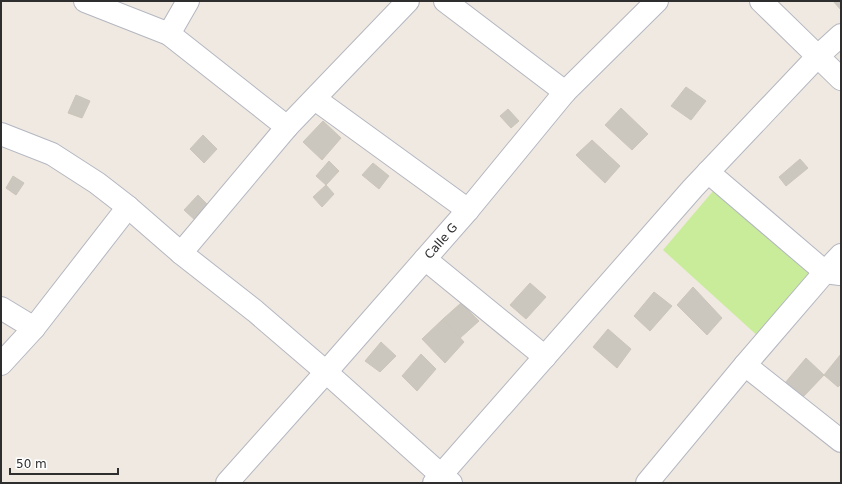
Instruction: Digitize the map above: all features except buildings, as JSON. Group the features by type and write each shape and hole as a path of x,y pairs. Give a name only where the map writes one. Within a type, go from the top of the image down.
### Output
{"street":[{"path":"85,1 169,34 287,127"},
{"path":"169,34 188,1"},
{"path":"181,253 287,127 408,1"},
{"path":"445,1 565,92"},
{"name":"Calle G","path":"227,483 468,210 565,92 657,1"},
{"path":"762,1 841,79"},
{"path":"1,134 52,154 97,183 128,207 181,253 255,311 326,372 442,480 546,356 693,188 818,56 841,35"},
{"path":"315,99 468,210"},
{"path":"708,172 833,273"},
{"path":"1,364 34,328 128,207"},
{"path":"647,483 745,365 833,273 841,255"},
{"path":"425,259 546,356"},
{"path":"1,308 34,328"},
{"path":"745,365 841,441"}],"green space":[{"path":"719,184 818,276 760,338 663,250"}]}
